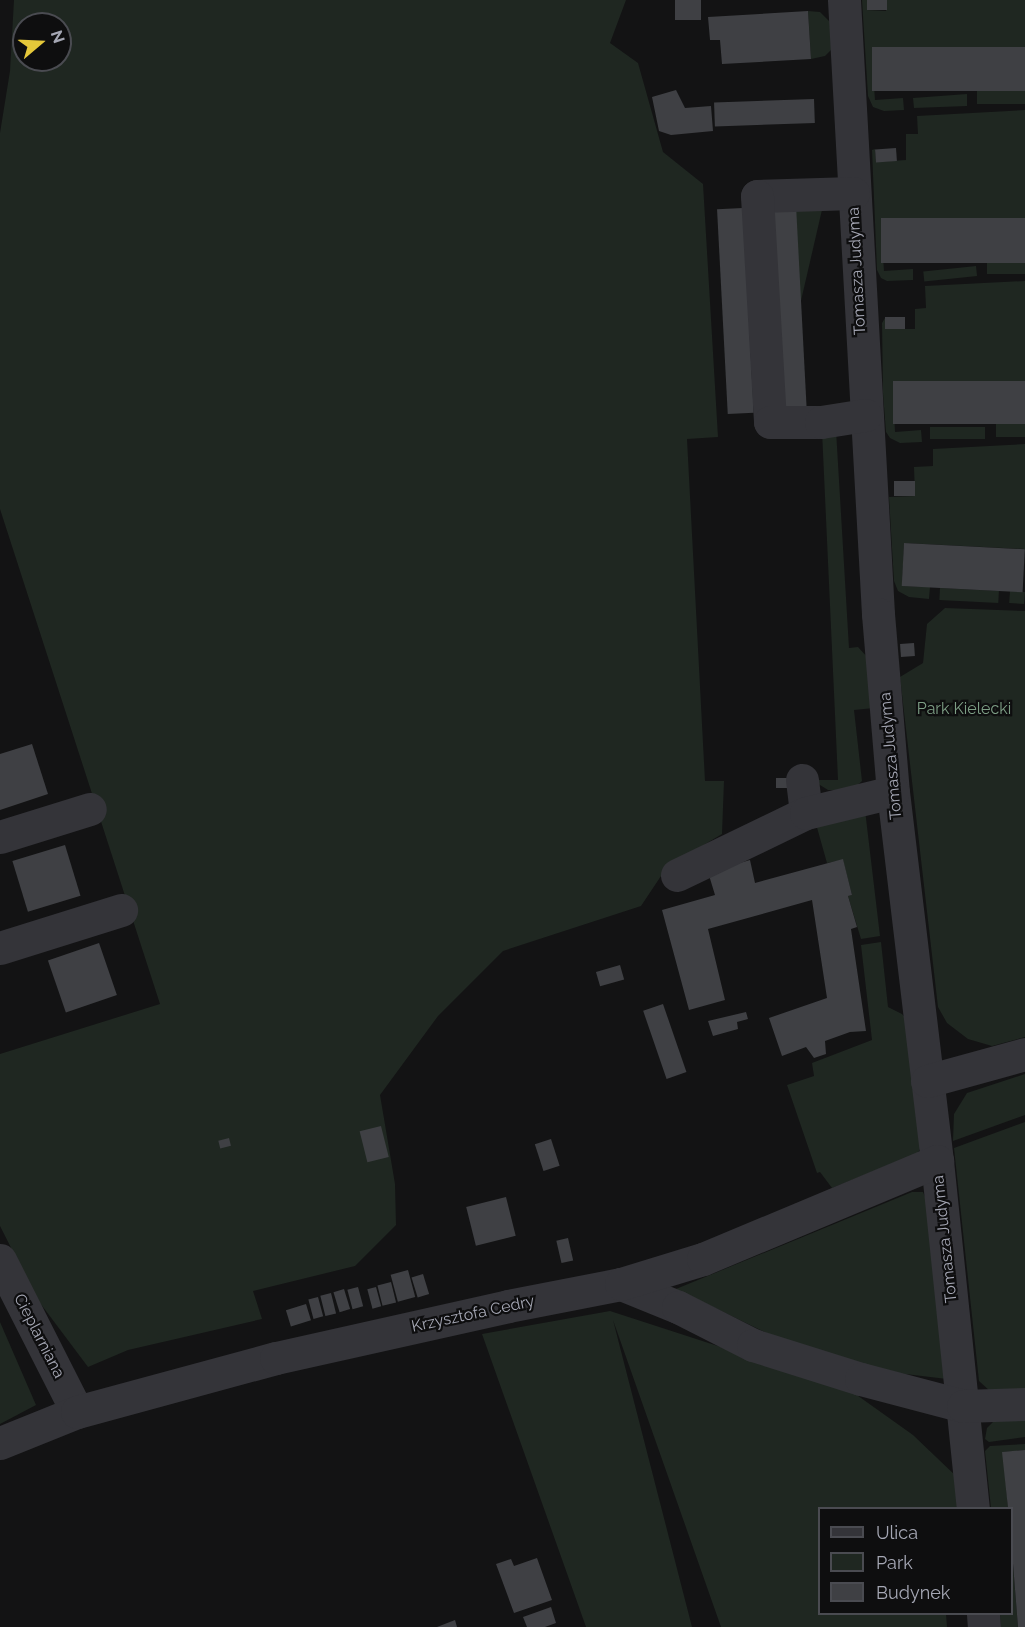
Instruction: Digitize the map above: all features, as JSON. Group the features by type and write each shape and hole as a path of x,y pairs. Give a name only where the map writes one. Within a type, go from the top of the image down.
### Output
{"street":[{"name":"Tomasza Judyma","path":"844,0 865,415 893,792 937,1161 973,1507"},
{"path":"853,194 757,196 770,422 821,422 865,415"},
{"path":"802,780 806,813"},
{"path":"677,875 806,813 893,792"},
{"path":"0,837 90,809"},
{"path":"0,948 121,910"},
{"path":"927,1081 1025,1054"},
{"name":"Krzysztofa Cedry","path":"0,1443 77,1412 276,1358 497,1308 621,1284 703,1259 937,1161"},
{"name":"Cieplarniana","path":"0,1260 77,1412"},
{"path":"621,1284 678,1307 753,1345 861,1379 963,1406 1025,1404"}],"green space":[{"path":"14,0 626,0 610,43 638,63 663,152 703,184 718,437 687,439 705,781 724,781 722,834 667,867 641,906 503,951 438,1016 380,1095 395,1184 396,1225 355,1266 253,1291 262,1319 128,1350 88,1367 37,1299 0,1226 0,1054 160,1004 0,509 0,133 10,71 12,36 12,72 72,72 72,12 13,12"},
{"path":"862,0 867,0 867,10 886,11 887,0 1025,0 1025,47 872,57 875,100 903,98 904,110 884,111 873,107 868,96"},
{"path":"808,11 820,12 833,25 833,48 825,56 811,59"},
{"path":"977,91 1025,91 1025,104 977,104"},
{"path":"967,94 967,106 914,108 913,98"},
{"path":"1025,110 1025,218 881,227 884,271 913,269 913,280 887,281 881,278 877,270 872,150 875,149 876,162 906,160 906,134 918,134 917,116"},
{"path":"796,198 823,204 776,411 748,405"},
{"path":"987,263 1025,263 1025,274 987,274"},
{"path":"976,266 977,276 924,281 923,272"},
{"path":"1025,281 1025,381 893,389 895,432 921,430 922,442 900,443 890,438 886,432 883,393 882,323 885,318 886,329 915,329 915,309 926,308 925,286"},
{"path":"996,424 1025,424 1025,437 996,437"},
{"path":"930,427 985,427 985,439 930,439"},
{"path":"836,430 849,648 858,647 869,659 874,708 854,710 862,781 852,790 828,790 812,780 838,780 822,431"},
{"path":"1025,444 1025,549 904,543 902,586 930,587 929,599 909,597 898,591 894,581 889,497 915,496 914,467 933,466 933,449"},
{"path":"940,588 999,591 998,603 939,600"},
{"path":"1010,591 1025,592 1024,604 1009,603"},
{"name":"Park Kielecki","path":"945,608 1025,611 1025,1037 992,1046 968,1039 947,1023 938,1007 900,677 923,663 927,624"},
{"path":"865,810 880,936 861,939 848,896 852,895 843,860 827,863 816,824"},
{"path":"881,942 888,1007 902,1014 910,1023 924,1139 918,1153 832,1188 820,1172 817,1173 787,1085 814,1076 812,1063 872,1040 861,945"},
{"path":"1025,1074 1025,1115 953,1141 954,1114 967,1093"},
{"path":"1025,1122 1025,1389 991,1392 979,1381 954,1148"},
{"path":"912,1192 923,1192 927,1201 947,1379 880,1371 775,1337 676,1289"},
{"path":"610,1311 847,1388 913,1435 958,1478 961,1507 818,1507 818,1615 946,1615 947,1627 721,1627 613,1320 692,1627 586,1627 482,1334"},
{"path":"0,1322 36,1405 0,1424"},
{"path":"1025,1416 1025,1437 989,1442 985,1439 987,1428 995,1420"},
{"path":"1025,1444 1025,1450 1003,1452 1008,1507 991,1507 985,1451 990,1446"},
{"path":"1013,1564 1018,1627 1001,1627 1000,1615 1013,1615"}],"building":[{"path":"675,0 701,0 701,20 675,20"},
{"path":"867,0 887,0 887,10 867,10"},
{"path":"808,11 811,59 722,64 720,40 710,40 708,17"},
{"path":"872,47 1025,47 1025,91 872,91"},
{"path":"676,90 685,108 711,106 713,131 671,135 659,131 652,97"},
{"path":"814,99 815,123 715,126 714,102"},
{"path":"896,148 897,161 876,162 875,149"},
{"path":"796,205 807,411 782,412 771,206"},
{"path":"743,208 754,413 728,414 717,209"},
{"path":"881,218 1025,218 1025,263 881,263"},
{"path":"885,317 905,317 905,329 885,329"},
{"path":"893,381 1025,381 1025,424 893,424"},
{"path":"894,481 915,481 915,496 894,496"},
{"path":"904,543 1025,549 1023,592 902,586"},
{"path":"914,643 915,656 901,657 900,644"},
{"path":"32,744 48,794 0,810 0,754"},
{"path":"776,778 794,778 794,788 776,788"},
{"path":"65,845 80,896 28,912 12,861"},
{"path":"843,859 852,895 848,896 857,927 851,929 866,1031 850,1032 825,1041 826,1054 814,1058 806,1047 782,1056 769,1018 827,998 812,900 708,929 725,1000 689,1010 662,910 715,895 708,872 750,860 755,883"},
{"path":"99,943 117,995 66,1013 48,961"},
{"path":"620,965 624,979 600,986 596,972"},
{"path":"663,1004 686,1072 667,1079 643,1011"},
{"path":"746,1012 748,1019 737,1022 738,1029 713,1036 708,1021"},
{"path":"381,1126 389,1157 367,1162 360,1131"},
{"path":"229,1138 231,1146 220,1148 218,1141"},
{"path":"551,1139 560,1166 543,1171 535,1144"},
{"path":"506,1197 516,1236 476,1246 466,1207"},
{"path":"568,1238 573,1260 561,1263 556,1241"},
{"path":"408,1270 415,1297 398,1302 391,1275"},
{"path":"423,1274 429,1294 418,1298 412,1278"},
{"path":"391,1282 396,1302 382,1306 377,1285"},
{"path":"358,1287 363,1306 353,1309 347,1290"},
{"path":"376,1287 381,1306 372,1309 367,1289"},
{"path":"344,1289 350,1309 340,1312 333,1292"},
{"path":"331,1293 336,1313 325,1316 320,1296"},
{"path":"318,1297 323,1316 314,1319 308,1300"},
{"path":"306,1304 311,1320 291,1326 286,1310"},
{"path":"1025,1450 1025,1627 1018,1627 1013,1564 1013,1507 1008,1507 1002,1452"},
{"path":"537,1558 552,1600 514,1613 496,1564 511,1559 514,1566"},
{"path":"551,1607 556,1623 545,1627 527,1627 523,1617"},
{"path":"455,1620 457,1627 437,1627"}]}
